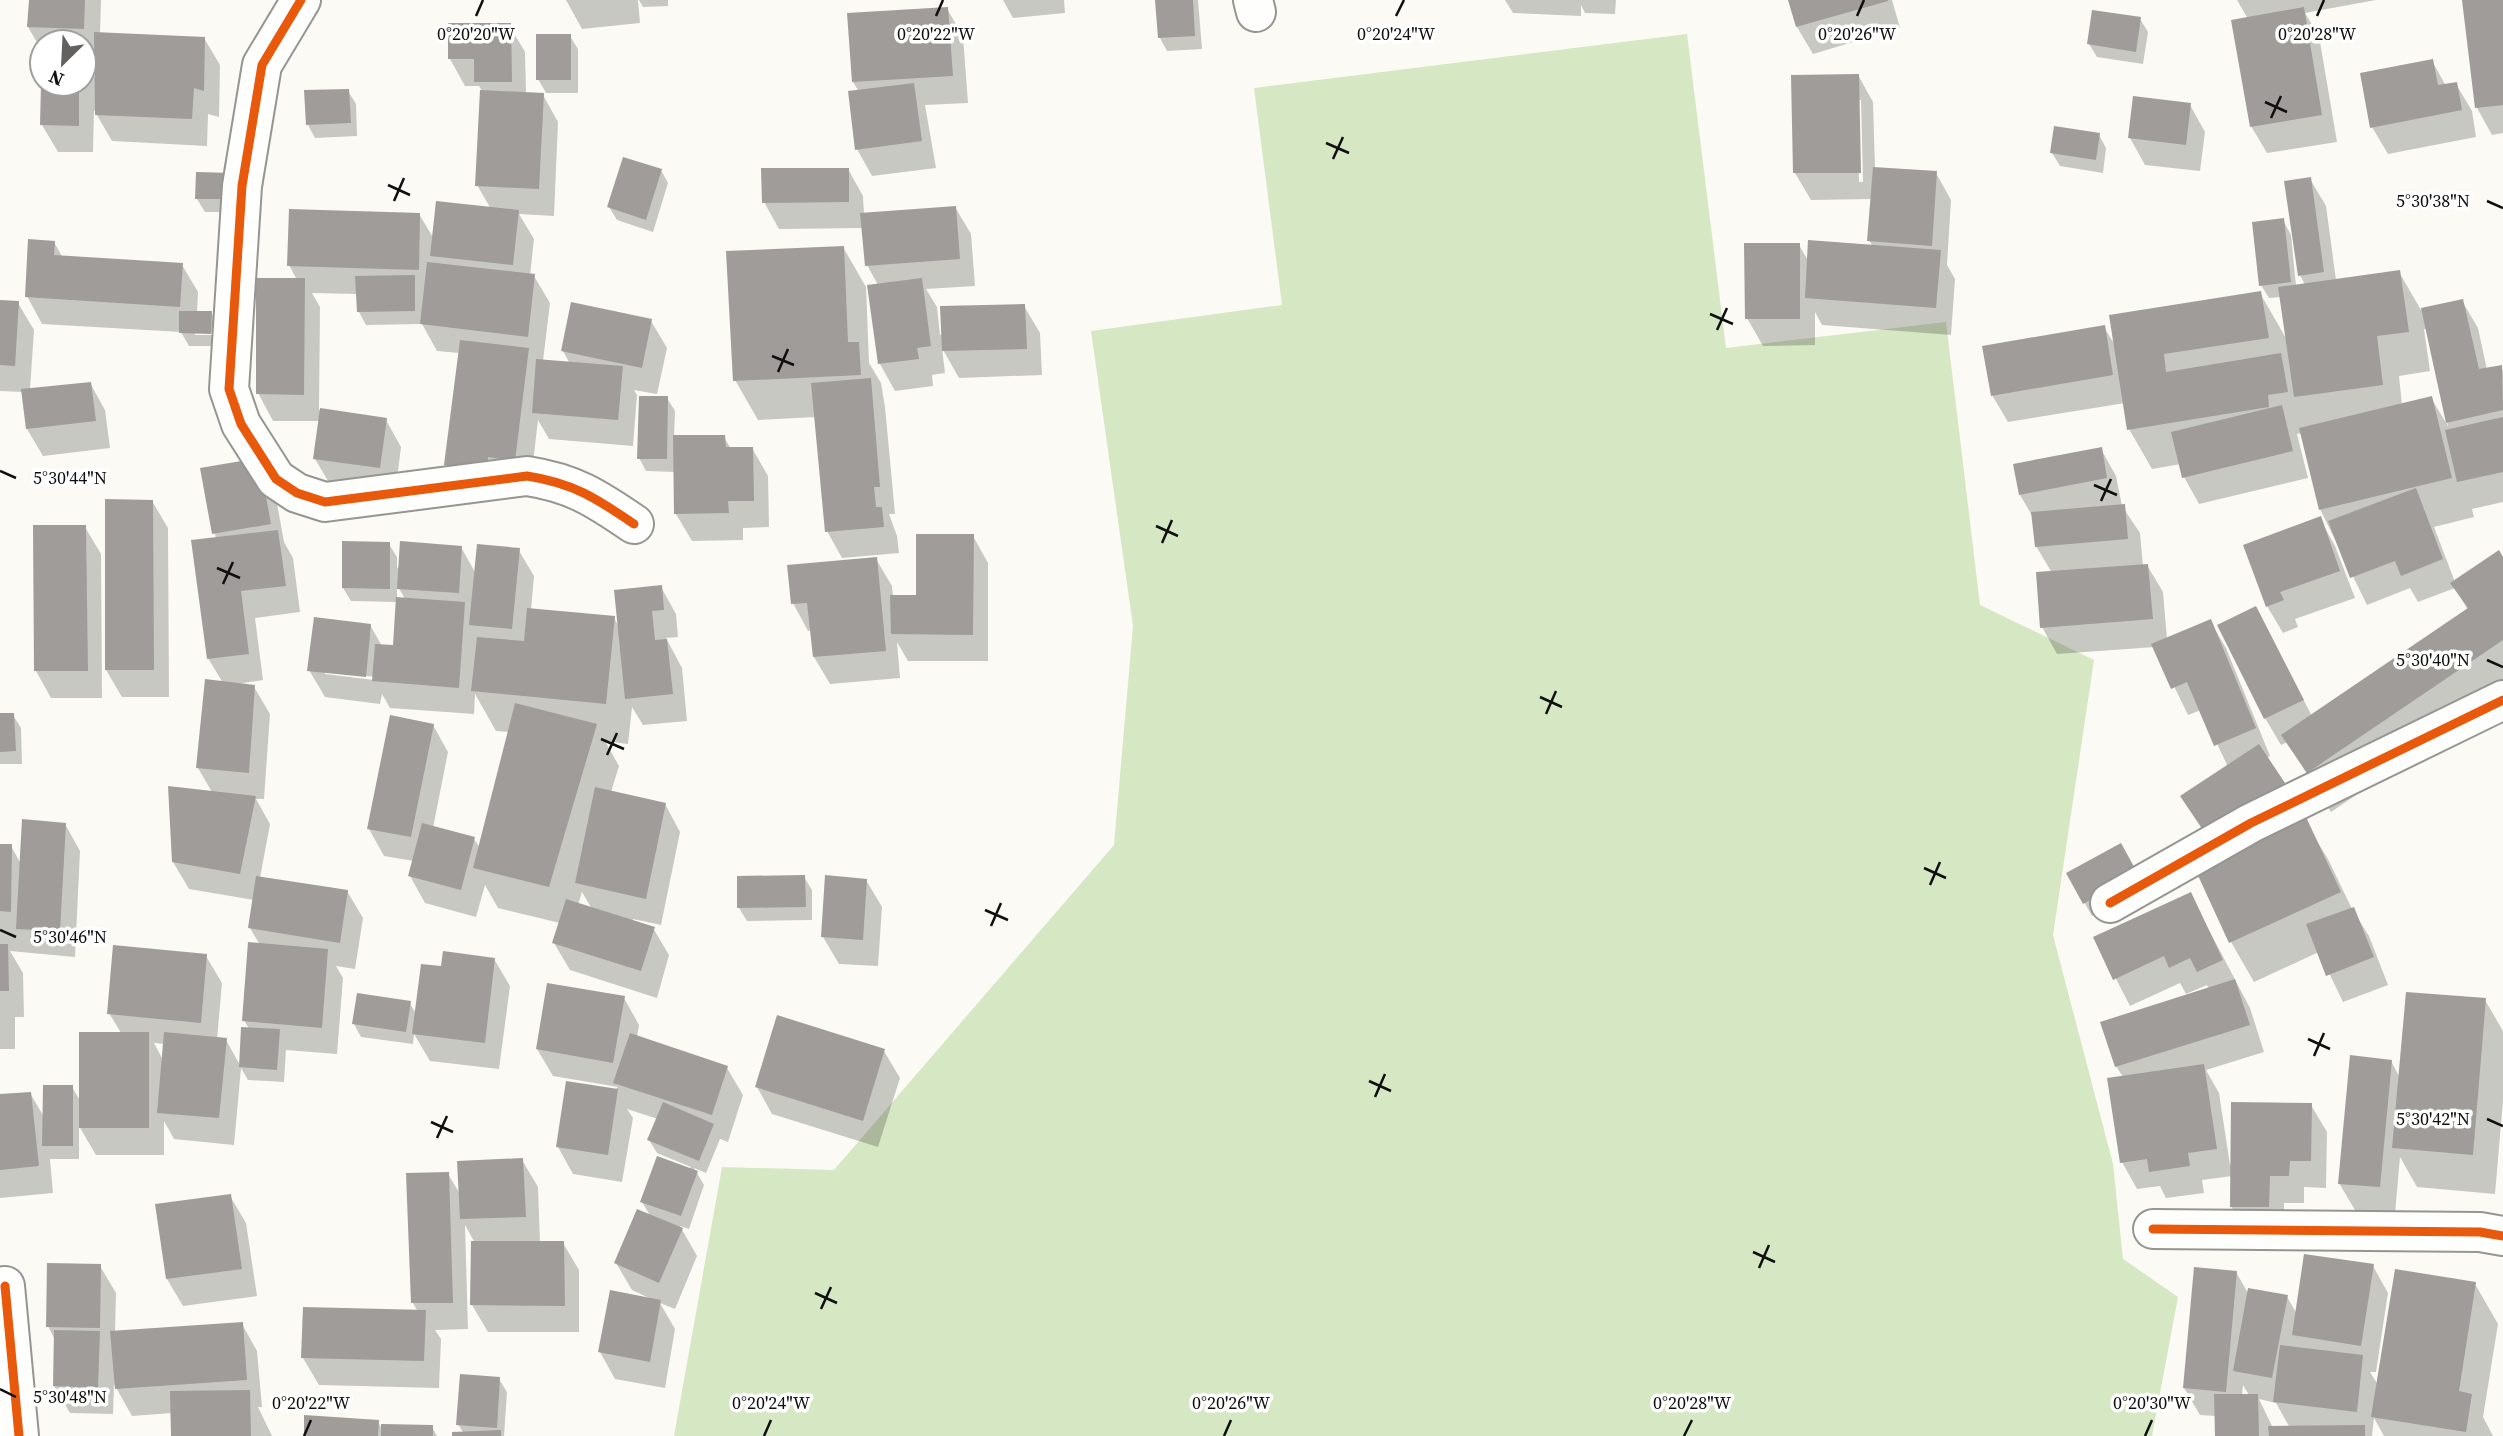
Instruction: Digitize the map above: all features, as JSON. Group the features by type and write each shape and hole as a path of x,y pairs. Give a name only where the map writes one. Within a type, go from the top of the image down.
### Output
{"street":[{"path":"301,0 262,65 242,186 229,389 241,424 260,457 276,479 297,492 325,502 527,476 558,481 590,493 634,524"},
{"path":"2110,903 2251,824 2503,700"},
{"path":"2153,1228 2480,1232 2503,1236"},
{"path":"5,1286 19,1436"}],"green space":[{"path":"1687,34 1726,348 1946,322 1980,605 2094,660 2053,935 2113,1164 2123,1259 2178,1297 2152,1436 674,1436 722,1167 834,1170 1114,845 1133,626 1091,331 1282,305 1254,88"}],"building":[{"path":"29,0 85,0 84,28 27,27"},
{"path":"1155,0 1193,0 1195,36 1158,38"},
{"path":"1788,0 1888,0 1888,1 1796,27"},
{"path":"2462,0 2503,0 2503,105 2475,108"},
{"path":"948,7 953,76 852,82 847,13"},
{"path":"2304,7 2322,115 2250,127 2231,20"},
{"path":"2092,10 2141,17 2136,52 2087,44"},
{"path":"448,23 511,23 512,82 474,82 474,59 448,59"},
{"path":"98,32 205,37 204,91 194,88 192,119 95,115 95,98 98,98"},
{"path":"536,34 571,34 571,80 536,80"},
{"path":"2433,59 2438,85 2457,82 2462,110 2370,128 2360,73"},
{"path":"1859,74 1861,173 1793,173 1791,75"},
{"path":"914,83 922,141 855,150 848,91"},
{"path":"349,89 351,123 306,125 304,90"},
{"path":"480,90 544,93 539,189 475,186"},
{"path":"2133,96 2191,103 2186,145 2128,138"},
{"path":"41,98 79,98 79,126 40,125"},
{"path":"2054,126 2100,133 2096,160 2050,153"},
{"path":"623,157 662,169 646,220 607,207"},
{"path":"1873,167 1937,171 1932,246 1867,241"},
{"path":"761,168 849,168 849,202 762,203"},
{"path":"196,172 233,173 232,199 195,199"},
{"path":"2311,177 2324,272 2298,276 2284,181"},
{"path":"436,201 519,210 513,265 430,256"},
{"path":"956,206 960,259 865,266 860,213"},
{"path":"289,209 420,213 419,270 287,266"},
{"path":"2284,218 2291,282 2259,286 2252,222"},
{"path":"28,239 55,241 54,255 183,263 180,307 25,297"},
{"path":"1808,240 1941,250 1936,308 1805,298"},
{"path":"1744,243 1800,243 1800,319 1745,319"},
{"path":"844,246 848,342 859,342 861,375 733,381 726,251"},
{"path":"427,262 535,274 528,337 420,324"},
{"path":"2400,270 2409,332 2377,336 2383,385 2294,397 2278,287"},
{"path":"415,275 415,311 357,312 355,276"},
{"path":"256,278 305,278 304,395 256,394"},
{"path":"922,278 931,346 917,348 919,359 878,364 867,285"},
{"path":"2261,291 2269,338 2164,354 2166,372 2281,353 2288,392 2268,395 2269,407 2127,430 2109,315"},
{"path":"2463,299 2479,369 2502,365 2503,410 2446,423 2421,308"},
{"path":"0,300 19,301 15,366 0,365"},
{"path":"571,302 652,319 642,368 561,351"},
{"path":"1025,304 1027,349 942,351 940,306"},
{"path":"179,311 212,311 211,334 179,333"},
{"path":"2105,325 2113,375 1991,396 1982,346"},
{"path":"460,340 529,348 515,461 488,457 487,471 444,465"},
{"path":"536,359 623,366 618,420 532,413"},
{"path":"871,378 880,487 874,487 876,507 882,507 884,527 825,532 811,383"},
{"path":"91,382 96,421 26,429 21,389"},
{"path":"639,396 668,396 667,459 637,459"},
{"path":"2432,396 2452,478 2319,510 2299,428"},
{"path":"2282,405 2293,451 2182,478 2171,432"},
{"path":"320,408 387,418 380,468 313,459"},
{"path":"2503,417 2503,472 2457,482 2445,430"},
{"path":"673,435 725,435 726,447 753,447 754,501 728,501 729,513 674,514"},
{"path":"2102,447 2107,478 2019,495 2013,464"},
{"path":"259,458 271,524 212,534 200,468"},
{"path":"2416,488 2443,559 2401,576 2395,561 2350,578 2328,521"},
{"path":"105,499 153,500 154,670 105,670"},
{"path":"2125,504 2128,539 2035,547 2031,512"},
{"path":"2321,516 2340,571 2280,592 2284,600 2266,607 2243,545"},
{"path":"33,525 86,525 88,671 34,671"},
{"path":"278,530 286,586 241,591 249,654 207,659 191,540"},
{"path":"916,534 974,534 973,635 891,634 890,595 916,595"},
{"path":"342,541 390,542 390,589 342,588"},
{"path":"400,541 462,546 459,593 397,589"},
{"path":"477,544 520,548 512,629 469,625"},
{"path":"2499,550 2503,557 2503,640 2307,773 2281,735 2468,608 2450,583"},
{"path":"877,557 886,651 813,657 807,603 791,604 787,565"},
{"path":"2148,564 2153,619 2040,628 2036,572"},
{"path":"662,585 664,610 652,611 655,640 667,639 673,694 625,699 614,590"},
{"path":"396,597 465,602 459,688 372,681 375,644 393,645"},
{"path":"2256,606 2304,700 2264,719 2217,625"},
{"path":"527,608 615,616 606,704 471,691 477,637 524,641"},
{"path":"314,617 371,624 366,677 307,671"},
{"path":"2211,619 2256,728 2214,746 2187,682 2171,689 2151,644"},
{"path":"205,679 255,685 249,773 196,768"},
{"path":"515,703 597,724 549,887 473,868"},
{"path":"0,713 14,713 16,751 0,752"},
{"path":"390,715 434,724 411,837 367,829"},
{"path":"2259,744 2285,783 2207,836 2180,796"},
{"path":"168,786 256,796 240,874 172,862"},
{"path":"595,787 666,803 646,899 575,883"},
{"path":"2306,817 2341,892 2229,943 2195,869"},
{"path":"22,819 66,823 60,931 16,929"},
{"path":"422,823 475,837 461,890 408,876"},
{"path":"2121,843 2138,874 2083,904 2066,873"},
{"path":"0,844 12,844 11,912 0,911"},
{"path":"805,875 806,907 737,908 737,876"},
{"path":"825,875 867,879 863,940 821,937"},
{"path":"256,876 348,890 340,943 248,928"},
{"path":"2191,892 2223,960 2197,972 2190,958 2169,968 2164,956 2113,980 2093,937"},
{"path":"566,899 655,927 641,971 552,943"},
{"path":"2354,907 2374,957 2326,976 2306,924"},
{"path":"248,942 328,949 322,1028 242,1021"},
{"path":"0,944 8,944 9,991 0,991"},
{"path":"113,945 207,954 201,1023 107,1014"},
{"path":"443,951 495,958 485,1043 412,1034 421,964 441,966"},
{"path":"2235,979 2250,1025 2115,1067 2100,1022"},
{"path":"547,983 625,996 613,1063 536,1049"},
{"path":"2406,992 2486,998 2473,1155 2392,1148"},
{"path":"357,993 411,1001 406,1032 352,1024"},
{"path":"777,1015 885,1049 863,1121 755,1087"},
{"path":"241,1027 280,1029 277,1070 239,1067"},
{"path":"79,1032 149,1032 149,1128 79,1128"},
{"path":"164,1032 227,1038 219,1118 157,1113"},
{"path":"630,1033 728,1066 712,1115 613,1083"},
{"path":"2350,1055 2392,1060 2380,1187 2338,1184"},
{"path":"2204,1064 2217,1149 2188,1153 2190,1166 2149,1172 2147,1159 2120,1163 2107,1078"},
{"path":"566,1081 618,1089 608,1155 556,1147"},
{"path":"43,1085 73,1085 73,1146 42,1146"},
{"path":"31,1092 39,1166 0,1170 0,1094"},
{"path":"663,1102 714,1124 699,1161 647,1140"},
{"path":"2231,1102 2312,1103 2311,1161 2290,1161 2289,1176 2270,1176 2269,1207 2230,1207"},
{"path":"657,1156 698,1171 681,1216 640,1202"},
{"path":"523,1158 526,1217 460,1219 457,1161"},
{"path":"449,1172 453,1303 411,1303 406,1173"},
{"path":"231,1194 242,1269 166,1279 155,1204"},
{"path":"637,1209 683,1228 659,1283 614,1263"},
{"path":"471,1241 564,1241 565,1306 470,1305"},
{"path":"2304,1254 2374,1264 2361,1346 2292,1335"},
{"path":"47,1263 101,1264 100,1328 46,1327"},
{"path":"2194,1267 2237,1271 2226,1392 2183,1388"},
{"path":"2395,1269 2476,1282 2459,1391 2472,1394 2466,1432 2371,1417"},
{"path":"2248,1288 2288,1295 2272,1378 2233,1371"},
{"path":"610,1290 661,1300 650,1362 598,1352"},
{"path":"303,1307 426,1310 424,1361 301,1358"},
{"path":"243,1322 247,1380 115,1389 110,1331"},
{"path":"54,1330 100,1331 98,1388 53,1386"},
{"path":"2280,1345 2363,1355 2357,1412 2273,1402"},
{"path":"460,1374 500,1377 497,1428 456,1425"},
{"path":"250,1390 251,1436 171,1436 170,1391"},
{"path":"2214,1394 2258,1394 2259,1436 2215,1436"},
{"path":"304,1415 379,1420 378,1436 304,1436"},
{"path":"381,1424 433,1425 433,1436 381,1436"},
{"path":"2365,1425 2365,1436 2269,1436 2268,1426"},
{"path":"501,1430 501,1436 452,1436 452,1432"}],"cycle path":[{"path":"301,0 262,65 242,186 229,389 241,424 276,479 297,493 325,502 527,476 571,487 634,524"},
{"path":"2110,903 2251,823 2503,700"},
{"path":"2153,1229 2480,1232 2503,1236"},
{"path":"5,1286 19,1436"}]}
